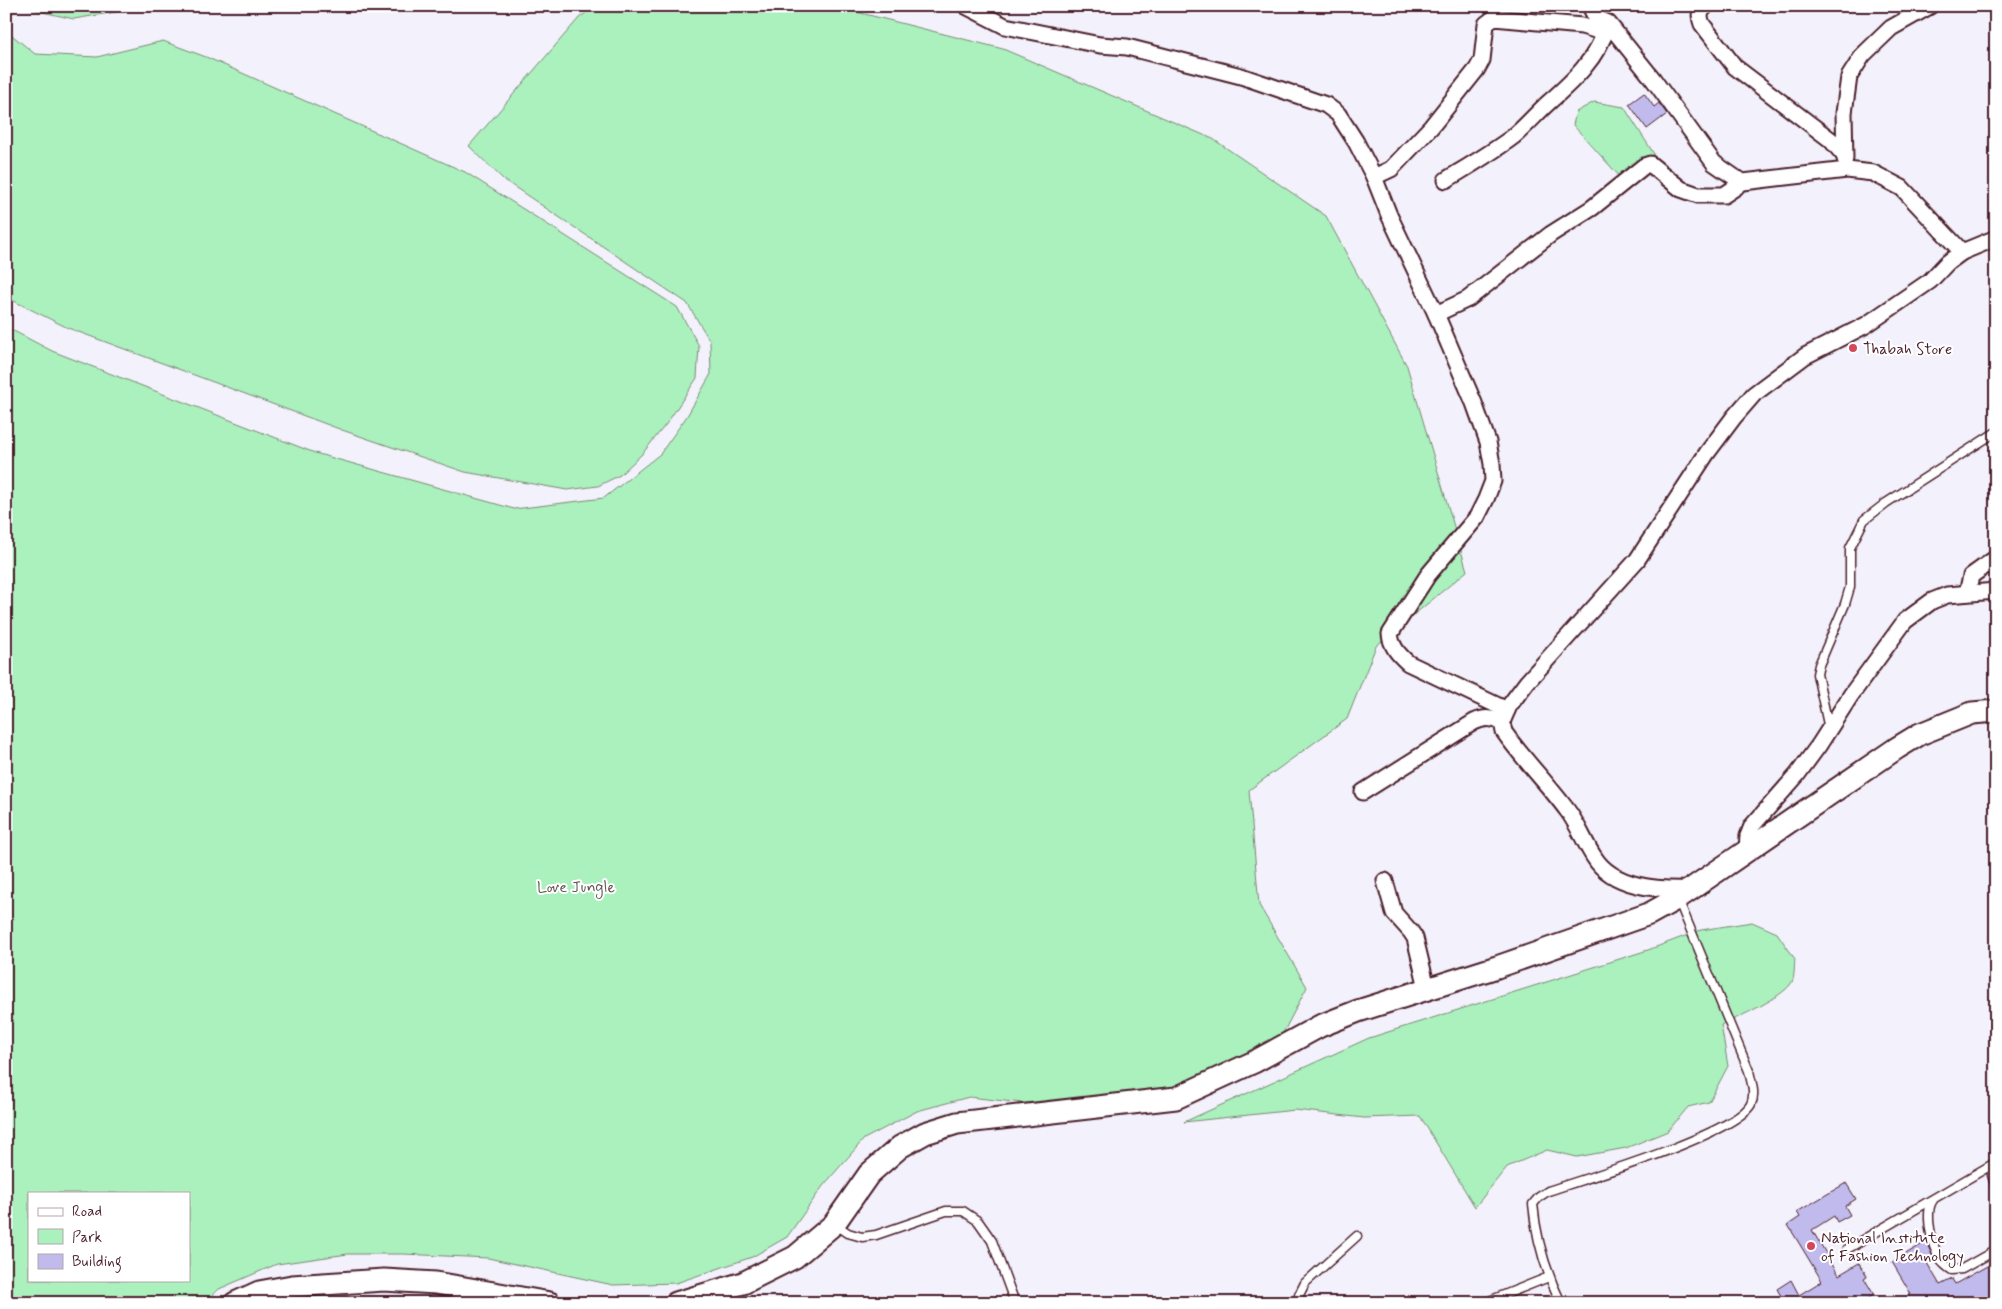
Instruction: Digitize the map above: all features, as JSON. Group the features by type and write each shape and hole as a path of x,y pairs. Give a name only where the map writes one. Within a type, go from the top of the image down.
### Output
{"street":[{"path":"966,6 1005,26 1100,45 1127,47 1266,83 1326,105 1338,114 1356,142 1374,177 1389,215 1436,314 1474,402 1488,442 1493,481 1477,517 1428,575 1390,634 1391,641 1400,656 1408,663 1505,716"},
{"path":"1590,6 1596,18 1654,79 1714,163 1740,181 1846,163"},
{"path":"1706,6 1700,12 1699,17 1702,24 1735,67 1825,135 1846,163 1902,188 1962,252"},
{"path":"1846,163 1844,113 1849,77 1863,55 1891,28 1930,6"},
{"path":"1374,177 1391,169 1431,127 1477,69 1482,60 1485,30 1490,20 1498,17 1518,22 1606,28"},
{"path":"1446,180 1515,136 1566,88 1583,70 1606,28"},
{"path":"1436,314 1468,299 1552,234 1592,208 1644,166 1650,164 1681,189 1698,195 1724,195 1736,187 1740,181"},
{"path":"1684,894 1670,889 1634,884 1612,876 1602,869 1568,812 1504,732 1505,716 1527,682 1637,560 1707,454 1734,417 1754,394 1805,356 1874,320 1930,281 1962,252 1996,238"},
{"path":"1967,593 1971,576 1996,558"},
{"path":"1747,849 1748,836 1752,826 1797,775 1851,695 1906,621 1932,601 1947,595 1996,591"},
{"path":"685,1302 743,1283 795,1257 834,1224 870,1174 900,1147 924,1133 957,1123 1176,1098 1254,1062 1320,1026 1358,1011 1649,914 1684,894 1747,849 1920,734 1972,713 1996,711"},
{"path":"1363,792 1474,722 1482,718 1505,716"},
{"path":"1385,881 1394,913 1415,938 1427,988"},
{"path":"234,1303 259,1292 292,1286 384,1280 436,1283 550,1303"}],"lane":[{"path":"1829,729 1817,674 1846,604 1850,587 1850,548 1856,534 1864,520 1886,503 1996,432"},
{"path":"1561,1303 1549,1277 1534,1219 1533,1204 1539,1197 1548,1192 1708,1134 1735,1120 1751,1104 1753,1088 1749,1070 1684,894"},
{"path":"1994,1162 1992,1175 1996,1187"},
{"path":"1847,1249 1994,1162"},
{"path":"1934,1199 1928,1210 1930,1224 1934,1246 1940,1260 1946,1266 1952,1270 1962,1269 1996,1250"},
{"path":"834,1224 848,1233 862,1237 876,1235 946,1211 963,1211 978,1221 992,1241 1015,1303"},
{"path":"1299,1303 1305,1283 1357,1236"},
{"path":"1484,1303 1549,1277"}],"green space":[{"path":"27,6 151,6 74,19 38,11"},
{"name":"Love Jungle","path":"595,6 833,6 1003,49 1213,139 1326,216 1407,366 1467,571 1376,646 1347,719 1249,790 1259,905 1307,987 1282,1035 1191,1086 1058,1107 969,1097 917,1111 864,1139 823,1186 787,1237 752,1257 676,1283 613,1285 488,1258 403,1254 348,1254 277,1264 219,1289 204,1303 6,1303 6,327 52,351 315,453 514,509 604,498 660,454 687,416 711,374 710,341 687,303 504,180 469,146 579,18"},
{"path":"6,29 35,54 97,57 163,41 206,57 465,172 677,307 699,346 697,378 667,423 642,454 620,475 598,486 567,490 465,472 342,430 68,328 6,297"},
{"path":"1594,102 1624,107 1654,154 1621,178 1573,125 1576,112"},
{"path":"1752,922 1777,933 1795,959 1793,980 1780,994 1721,1025 1728,1066 1709,1102 1688,1107 1668,1131 1626,1148 1577,1157 1547,1150 1507,1167 1475,1207 1420,1116 1364,1118 1295,1110 1184,1122 1369,1038 1648,950 1701,930"}],"building":[{"path":"1644,93 1654,107 1659,103 1667,114 1647,129 1629,104"},
{"name":"National Institute of Fashion Technology","path":"1846,1183 1856,1199 1845,1206 1850,1215 1837,1222 1834,1216 1812,1230 1839,1275 1859,1263 1867,1276 1864,1278 1874,1295 1861,1303 1835,1303 1832,1297 1822,1303 1785,1303 1777,1289 1791,1280 1799,1295 1822,1281 1788,1225 1800,1217 1797,1212"},
{"path":"1926,1242 1934,1259 1927,1263 1940,1285 1952,1279 1955,1284 1996,1261 1996,1303 1962,1303 1958,1297 1948,1303 1897,1303 1911,1294 1892,1262"}],"place":[{"name":"Thabah Store","path":"1853,348"},
{"name":"National Institute of Fashion Technology","path":"1811,1246"}]}
